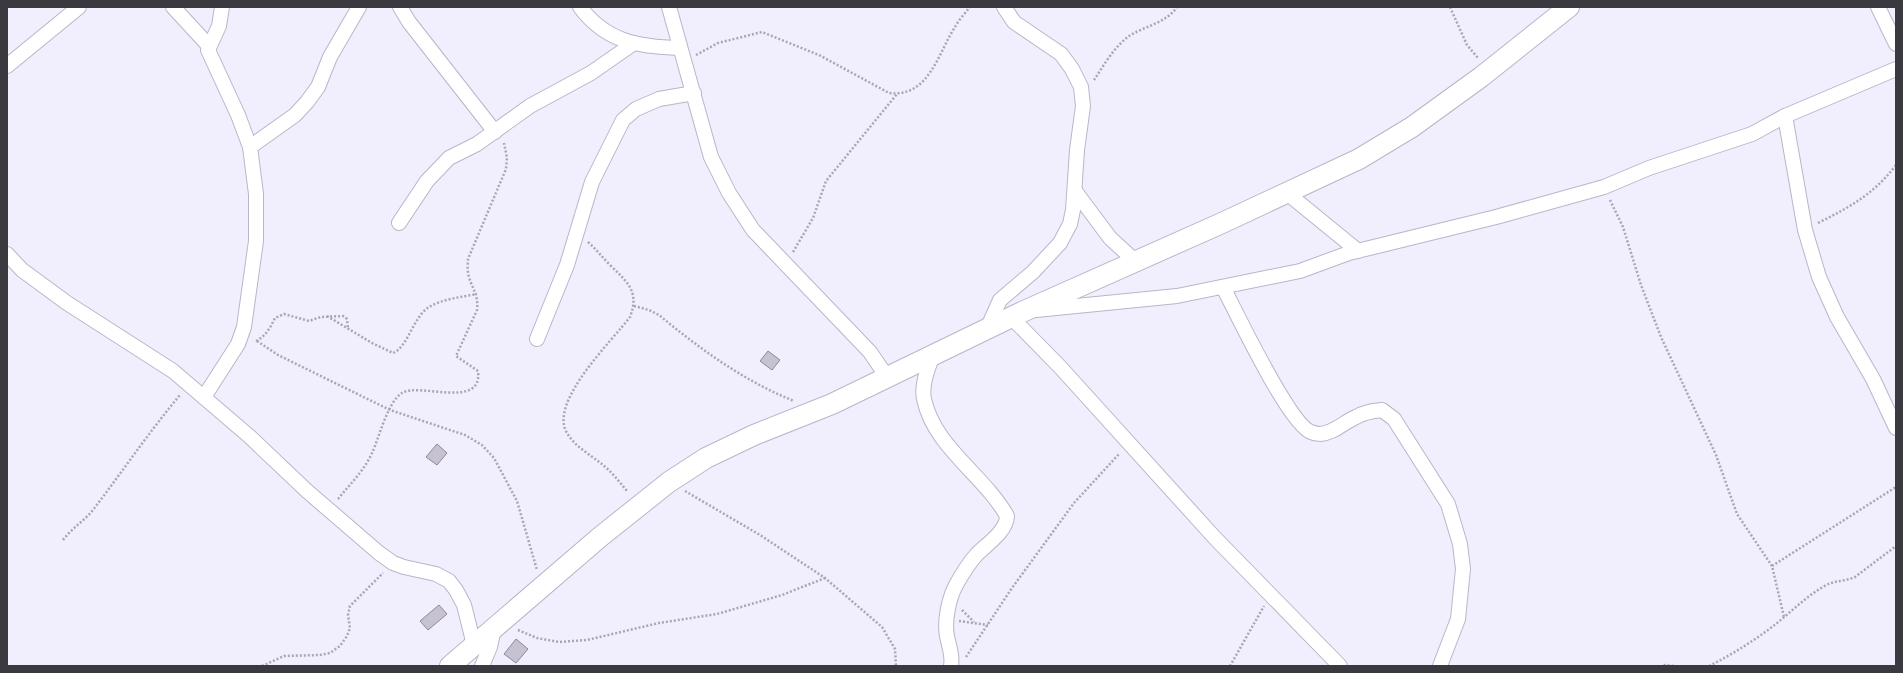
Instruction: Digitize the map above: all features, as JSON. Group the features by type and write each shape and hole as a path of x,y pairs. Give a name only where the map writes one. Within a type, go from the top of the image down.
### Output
{"main road":[{"path":"450,666 541,586 639,506 669,482 706,458 754,435 817,410 1016,314 1136,262 1359,159 1412,127 1488,71 1569,7"}],"street":[{"path":"7,66 79,7"},
{"path":"173,7 209,46"},
{"path":"204,396 238,344 244,327 256,241 256,194 250,147 238,115 210,56 209,46 219,26 222,7"},
{"path":"250,147 296,115 308,102 318,87 330,57 359,7"},
{"path":"400,7 409,22 498,130"},
{"path":"580,7 600,29 623,41 682,55"},
{"path":"669,7 711,157 729,193 753,230 870,352 887,377"},
{"path":"987,329 1000,300 1033,272 1060,243 1070,224 1073,210 1077,150 1083,106 1081,87 1072,69 1061,54 1014,22 1004,7"},
{"path":"1878,7 1896,44"},
{"path":"399,223 427,181 449,158 477,144 530,106 591,73 634,44"},
{"path":"1016,314 1177,296 1223,287 1300,271 1358,251 1496,218 1604,187 1649,168 1752,134 1785,116 1896,69"},
{"path":"537,338 566,265 592,182 623,120 636,109 659,99 694,93"},
{"path":"1785,116 1805,230 1819,277 1837,317 1873,379 1896,428"},
{"path":"1074,191 1110,238 1136,262"},
{"path":"1287,193 1358,251"},
{"path":"7,254 22,270 67,303 157,359 204,396 329,511 360,538 393,563 436,574 449,581 464,605 474,645"},
{"path":"1223,287 1262,364 1290,409 1303,426 1310,432 1321,434 1332,431 1356,416 1372,411 1382,410 1394,419 1448,504 1460,544 1463,569 1458,619 1440,666"},
{"path":"1016,314 1061,368 1208,531 1340,666"},
{"path":"933,355 925,376 923,398 932,422 944,440 1007,516 1005,524 976,555 955,586 947,619 947,636 957,663"},
{"path":"482,666 498,624"}],"path":[{"path":"682,55 718,43 762,32 819,55 889,93 897,94 909,91 929,75 955,27 970,7"},
{"path":"1082,96 1118,47 1129,37 1164,19 1177,7"},
{"path":"1450,7 1467,45 1488,71"},
{"path":"785,263 813,218 826,181 897,94"},
{"path":"329,511 364,468 372,454 390,410 401,393 407,391 461,393 470,390 475,386 479,378 478,371 456,356 477,310 477,294 468,271 468,258 506,169 507,158 498,130"},
{"path":"1805,230 1860,200 1884,180 1896,164"},
{"path":"1604,187 1623,227 1641,285 1662,337 1716,455 1737,514 1772,566 1784,617"},
{"path":"576,230 625,279 632,290 634,306 630,317 590,364 580,379 565,408 564,420 566,432 575,443 605,466 639,506"},
{"path":"327,316 392,353 402,344 418,316 429,307 456,298 477,294"},
{"path":"634,306 649,310 659,315 729,368 767,389 817,410"},
{"path":"238,344 257,341 266,334 275,318 284,314 310,320 327,316 345,317 347,319 348,329"},
{"path":"257,341 278,355 390,410 465,435 482,444 494,458 517,501 528,533 541,586"},
{"path":"63,540 70,531 89,515 125,468 136,449 190,385"},
{"path":"957,663 988,625 1012,588 1074,503 1129,443"},
{"path":"669,482 760,535 825,578 882,627 895,649 896,666"},
{"path":"1772,566 1896,487"},
{"path":"1709,666 1739,650 1824,586 1835,581 1848,580 1855,577 1896,546"},
{"path":"262,666 284,656 320,655 330,653 340,646 347,636 350,628 348,615 350,606 393,563"},
{"path":"498,624 537,638 559,642 587,640 659,623 717,614 782,595 825,578"},
{"path":"1230,666 1271,594"},
{"path":"947,619 988,625"},
{"path":"1664,666 1675,666"}],"building":[{"path":"768,351 780,360 772,370 760,361"},
{"path":"437,444 447,453 437,465 426,457"},
{"path":"439,605 447,614 428,630 420,621"},
{"path":"516,639 528,649 516,663 504,654"}]}
